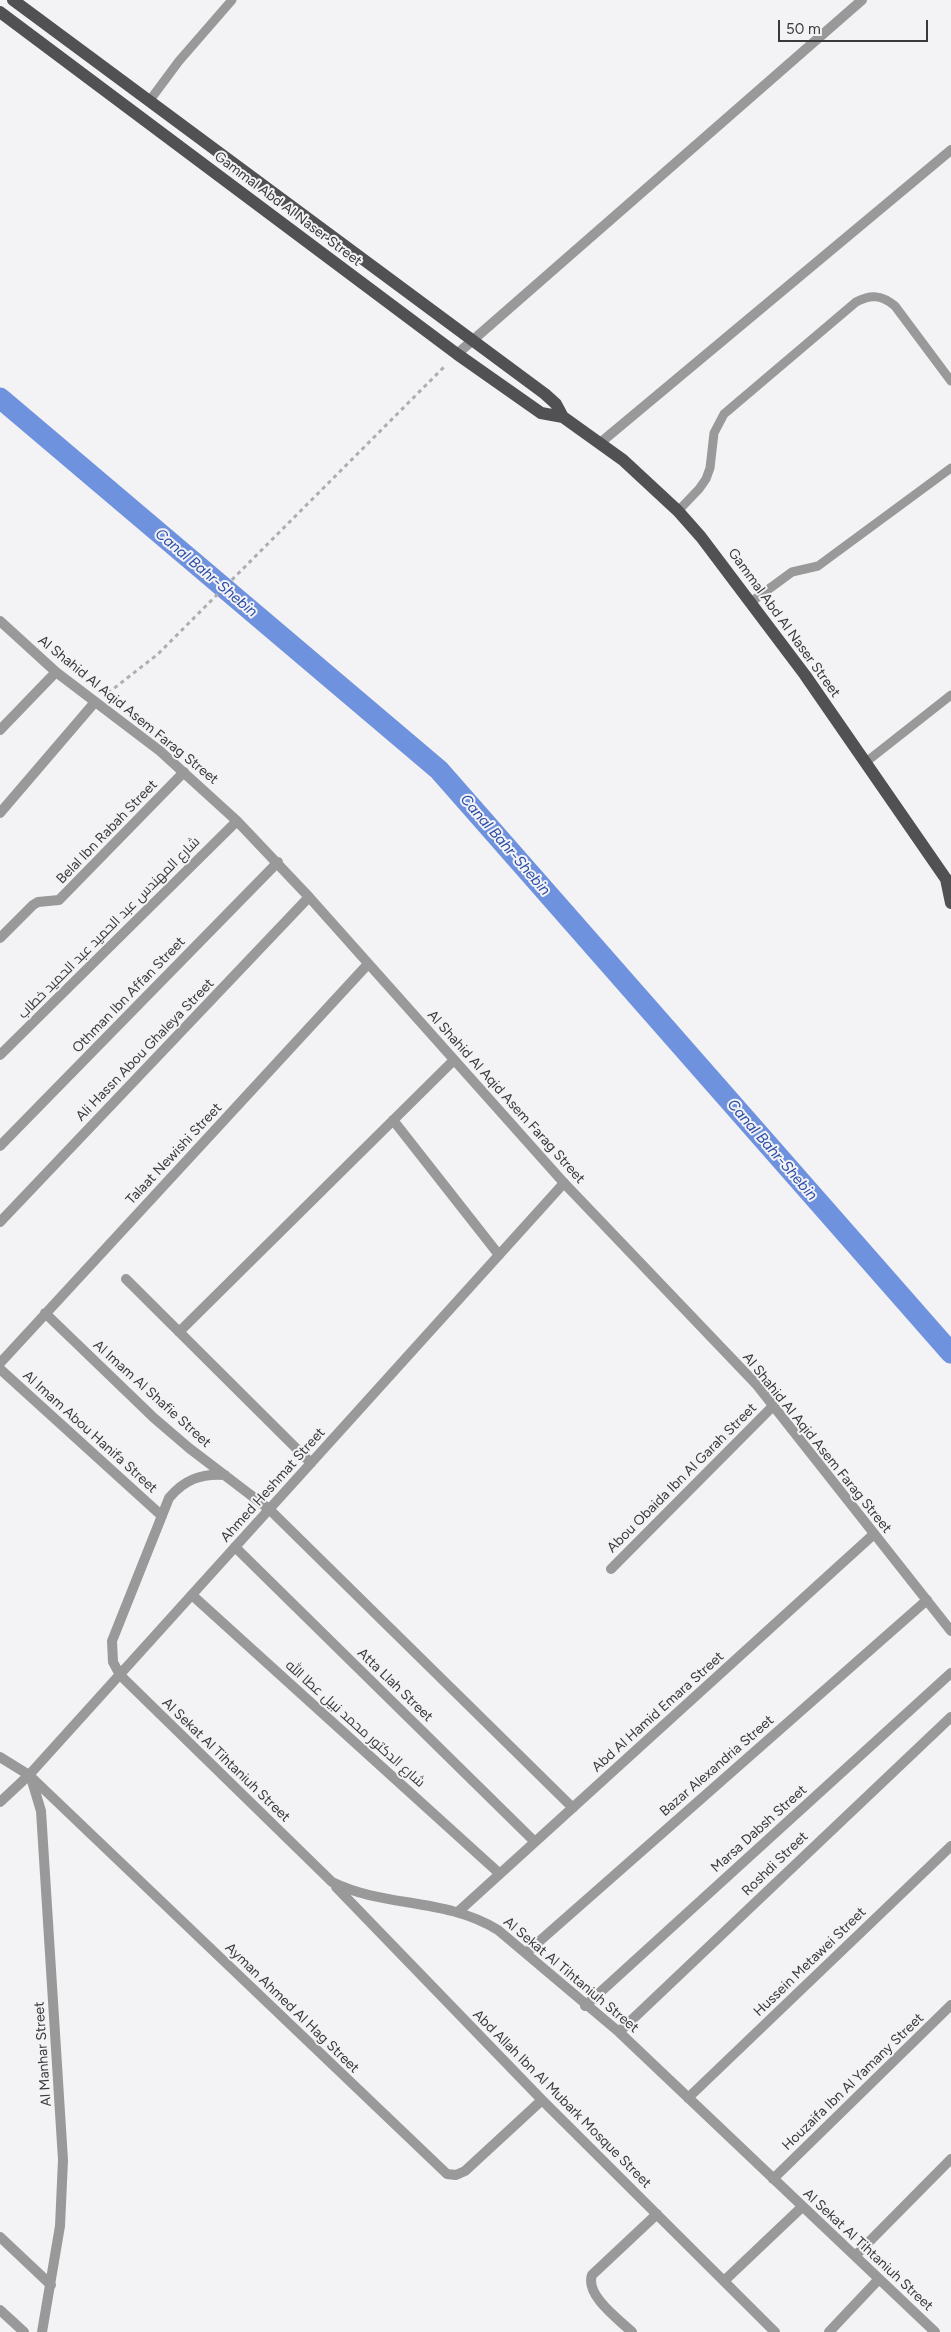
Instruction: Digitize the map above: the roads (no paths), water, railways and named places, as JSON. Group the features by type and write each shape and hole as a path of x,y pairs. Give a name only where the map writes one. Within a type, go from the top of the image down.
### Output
{"main road":[{"name":"Gammal Abd Al Naser Street","path":"13,0 551,399 563,417 623,460 678,511 724,565 866,762 948,881 951,903"},
{"name":"Gammal Abd Al Naser Street","path":"0,12 457,354 541,413 563,417"}],"street":[{"path":"457,354 862,0"},
{"path":"600,443 951,150"},
{"name":"Al Shahid Al Aqid Asem Farag Street","path":"0,621 56,672 160,751 237,821 278,862 564,1183 756,1384 951,1631"},
{"path":"0,730 56,672"},
{"path":"0,813 95,702"},
{"name":"Belal Ibn Rabah Street","path":"0,938 33,905 38,902 59,900 184,772"},
{"name":"شارع المهندس عبد الحميد عبد الحميد خطاب","path":"0,1056 237,821"},
{"name":"Othman Ibn Affan Street","path":"0,1146 278,862"},
{"name":"Ali Hassn Abou Ghaleya Street","path":"0,1222 309,897"},
{"name":"Talaat Newishi Street","path":"0,1362 368,964"},
{"path":"179,1332 454,1060"},
{"path":"393,1120 498,1255"},
{"name":"Ahmed Heshmat Street","path":"0,1802 29,1776 564,1183"},
{"path":"126,1279 311,1463"},
{"name":"Al Imam Al Shafie Street","path":"45,1313 154,1418 189,1448 269,1509 573,1808"},
{"name":"Al Imam Abou Hanifa Street","path":"0,1369 162,1516"},
{"name":"Abou Obaida Ibn Al Garah Street","path":"611,1569 773,1406"},
{"name":"Al Sekat Al Tihtaniuh Street","path":"225,1475 206,1474 186,1482 169,1498 112,1641 113,1662 120,1675 332,1882 361,1894 459,1911 482,1920 498,1930 585,2006 619,2032 935,2332"},
{"name":"Abd Al Hamid Emara Street","path":"459,1911 874,1534"},
{"name":"Atta Llah Street","path":"235,1547 535,1842"},
{"name":"شارع الدكتور محمد نبيل عطا الله","path":"192,1595 500,1874"},
{"name":"Bazar Alexandria Street","path":"526,1953 927,1600"},
{"name":"Marsa Dabsh Street","path":"585,2006 951,1673"},
{"name":"Roshdi Street","path":"619,2032 951,1717"},
{"path":"0,1757 29,1776"},
{"name":"Ayman Ahmed Al Hag Street","path":"29,1776 447,2174 456,2175 465,2171 542,2100"},
{"name":"Al Manhar Street","path":"29,1776 37,1792 42,1811 63,2160 60,2226 42,2332"},
{"name":"Hussein Metawei Street","path":"688,2098 951,1846"},
{"name":"Abd Allah Ibn Al Mubark Mosque Street","path":"332,1882 542,2100 775,2332"},
{"name":"Houzaifa Ibn Al Yamany Street","path":"773,2179 951,2005"},
{"path":"855,2256 951,2159"},
{"path":"724,2281 802,2206"},
{"path":"632,2332 593,2293 590,2280 592,2275 657,2214"},
{"path":"0,2237 51,2285"},
{"path":"829,2332 879,2279"},
{"path":"0,2310 24,2332"}],"lane":[{"path":"150,100 184,54 232,0"},
{"path":"678,511 706,479 710,468 714,433 724,414 856,302 866,297 877,296 888,300 895,306 951,381"},
{"path":"751,602 792,572 818,566 951,468"},
{"path":"866,762 951,694"}],"waterway":[{"name":"Canal Bahr-Shebin","path":"0,398 439,770 951,1353"}]}
